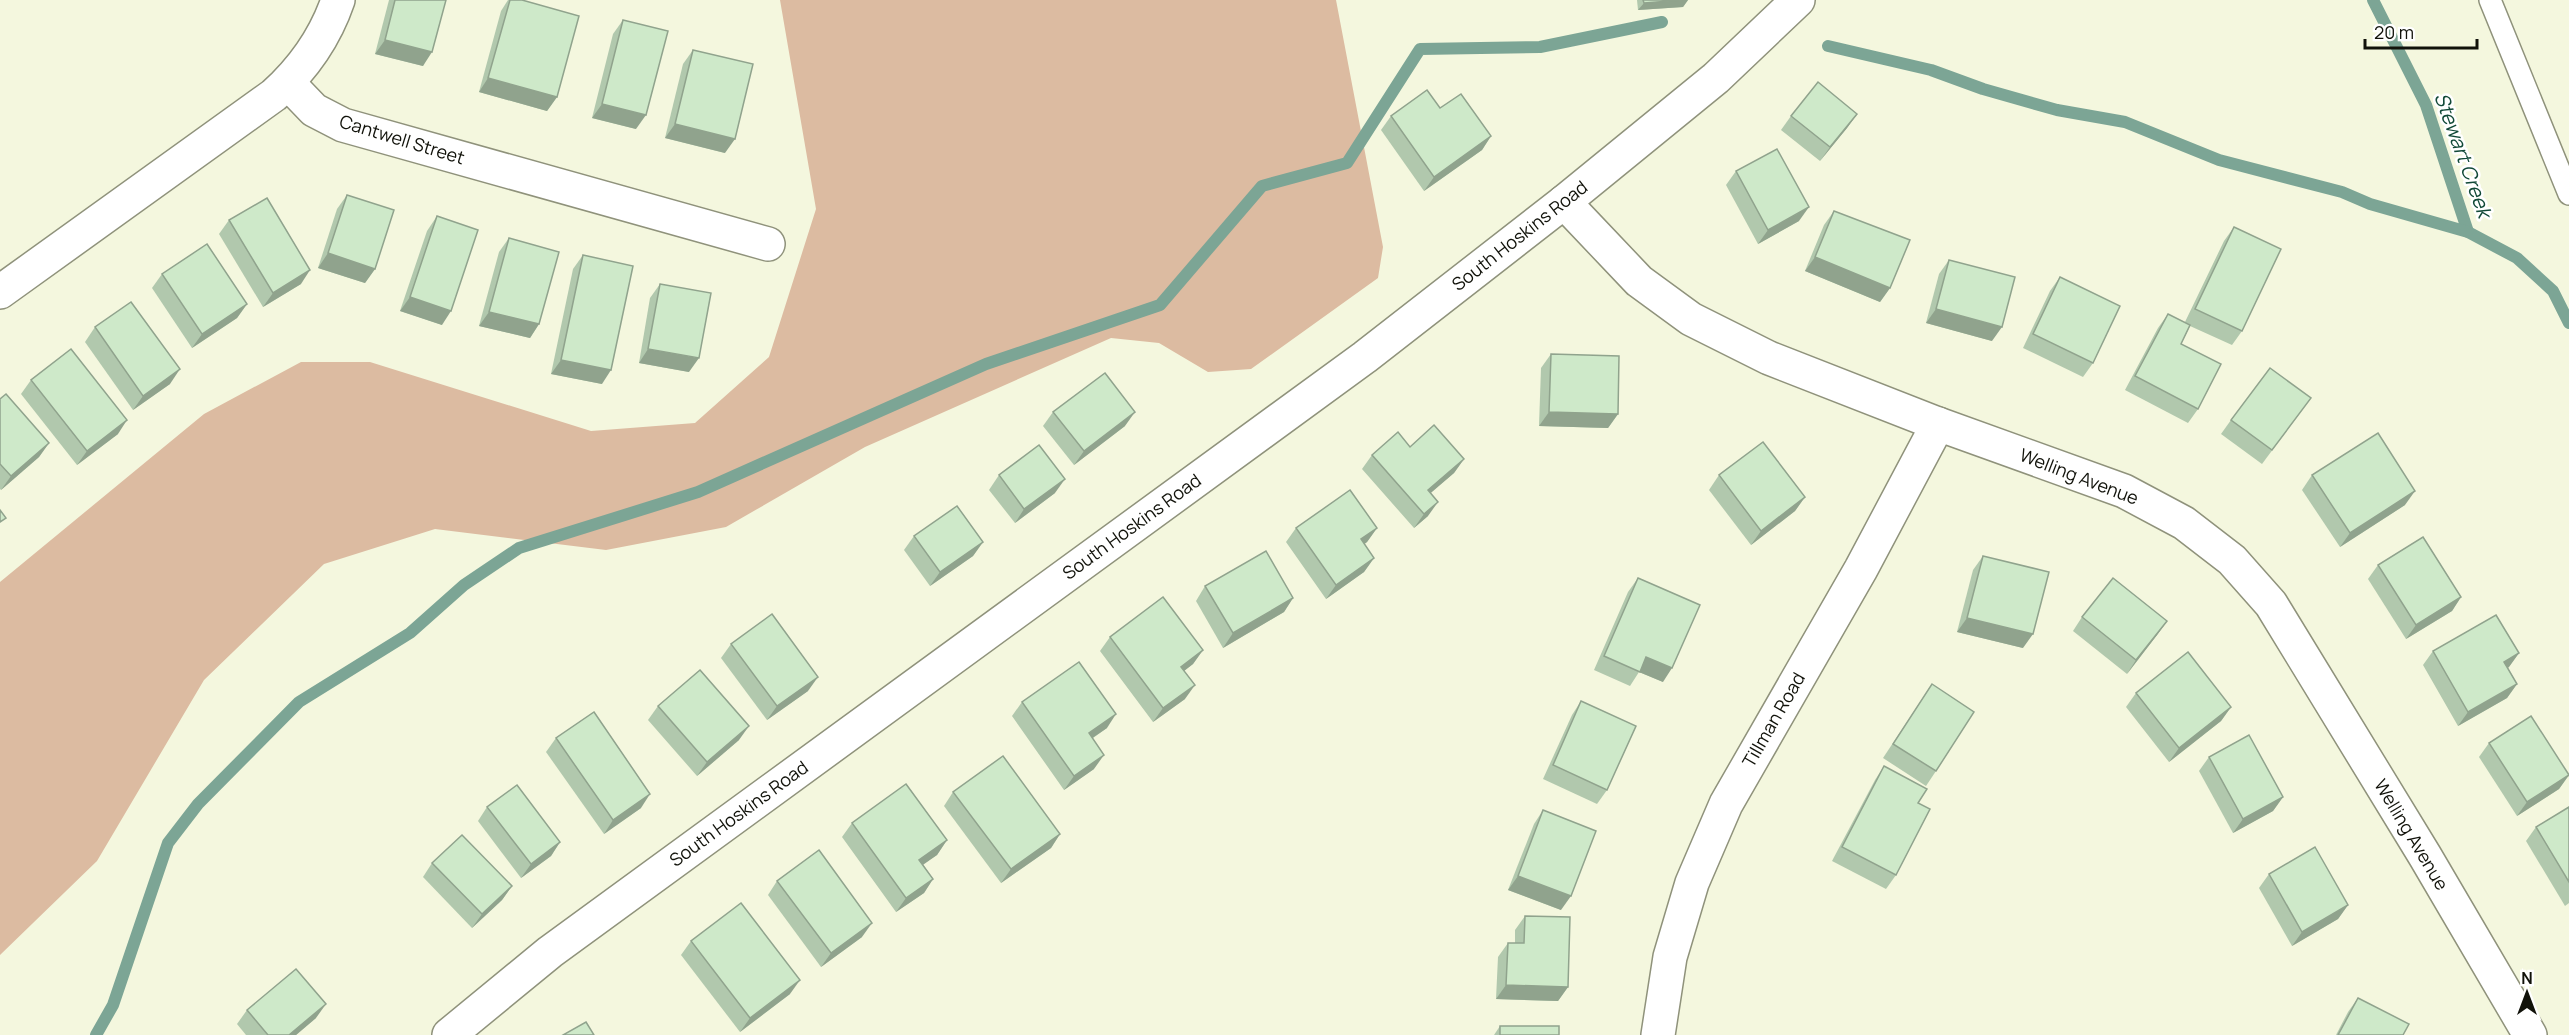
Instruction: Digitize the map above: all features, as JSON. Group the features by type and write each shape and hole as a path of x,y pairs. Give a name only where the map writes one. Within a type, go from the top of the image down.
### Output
{"street":[{"path":"0,292 256,108 288,82 307,62 330,22 338,0"},
{"name":"South Hoskins Road","path":"449,1035 550,952 1356,364 1564,202 1716,78 1798,0"},
{"name":"Cantwell Street","path":"288,82 314,110 343,124 768,244"},
{"name":"Welling Avenue","path":"1564,202 1639,281 1691,319 1769,358 1938,424 2124,491 2184,523 2232,560 2271,604 2425,856 2530,1035"},
{"name":"Tillman Road","path":"1658,1035 1670,957 1692,883 1726,804 1861,568 1938,424"}],"lane":[{"path":"2490,0 2569,194"}],"shaded area":[{"path":"780,0 1336,0 1383,247 1378,278 1251,369 1208,372 1159,343 1111,338 865,447 726,527 606,550 435,529 324,564 204,680 97,861 0,955 0,582 204,414 301,362 370,362 591,431 695,423 769,357 816,209"}],"building":[{"path":"395,0 446,0 432,52 385,40"},
{"path":"510,0 522,0 579,16 557,97 488,78"},
{"path":"1643,0 1682,0 1644,3"},
{"path":"623,20 668,31 646,115 602,104"},
{"path":"693,50 753,64 735,139 675,124"},
{"path":"1818,82 1857,114 1830,147 1791,116"},
{"path":"1427,90 1440,108 1461,94 1491,136 1434,177 1391,116"},
{"path":"1777,149 1809,207 1768,230 1736,171"},
{"path":"347,195 394,210 375,269 328,253"},
{"path":"267,198 310,270 273,293 229,220"},
{"path":"1834,211 1910,240 1890,288 1815,257"},
{"path":"437,216 478,230 451,311 410,297"},
{"path":"2234,227 2281,249 2242,331 2195,309"},
{"path":"509,238 559,252 539,324 489,312"},
{"path":"207,244 247,304 202,334 162,274"},
{"path":"583,255 633,266 611,370 561,360"},
{"path":"1949,260 2015,277 2002,327 1936,309"},
{"path":"2060,277 2120,306 2093,363 2033,334"},
{"path":"660,284 711,293 699,358 648,349"},
{"path":"131,302 180,369 143,396 95,327"},
{"path":"2168,314 2190,325 2181,344 2221,364 2198,409 2135,376"},
{"path":"71,349 127,420 87,451 31,380"},
{"path":"1551,354 1619,356 1618,414 1549,412"},
{"path":"2270,368 2311,398 2272,450 2231,420"},
{"path":"1105,373 1135,412 1084,451 1053,412"},
{"path":"6,394 49,443 11,476 0,464 0,399"},
{"path":"1434,425 1464,459 1428,490 1438,502 1424,514 1372,455 1398,432 1410,447"},
{"path":"2378,433 2415,491 2350,533 2312,475"},
{"path":"1763,442 1805,497 1761,531 1719,475"},
{"path":"1039,445 1065,479 1024,509 999,475"},
{"path":"1350,490 1377,528 1361,539 1374,558 1336,585 1296,528"},
{"path":"957,506 983,542 940,572 914,536"},
{"path":"0,510 6,518 0,522"},
{"path":"2423,537 2461,597 2416,625 2378,565"},
{"path":"1266,551 1293,598 1233,633 1205,586"},
{"path":"1983,556 2049,572 2033,634 1967,618"},
{"path":"1638,578 1700,605 1672,668 1646,657 1640,672 1604,656"},
{"path":"2113,578 2167,621 2136,660 2082,617"},
{"path":"1163,597 1203,650 1181,667 1195,685 1163,708 1110,637"},
{"path":"772,614 818,677 777,706 731,644"},
{"path":"2496,615 2519,653 2504,662 2517,684 2468,712 2433,651"},
{"path":"2188,652 2231,707 2179,748 2136,693"},
{"path":"1079,662 1116,714 1089,733 1104,755 1074,776 1022,702"},
{"path":"700,670 749,726 707,762 658,706"},
{"path":"1932,684 1974,712 1936,771 1893,744"},
{"path":"1581,701 1636,726 1607,790 1553,765"},
{"path":"594,712 650,794 613,820 556,738"},
{"path":"2531,716 2569,775 2527,802 2489,743"},
{"path":"2249,735 2283,797 2243,819 2209,757"},
{"path":"1003,756 1060,834 1011,869 953,792"},
{"path":"1884,766 1927,789 1918,803 1930,809 1896,875 1842,847"},
{"path":"906,784 947,840 919,860 933,879 906,898 852,823"},
{"path":"517,785 560,842 531,864 487,807"},
{"path":"2569,807 2569,882 2536,827"},
{"path":"1543,810 1596,831 1571,896 1518,876"},
{"path":"462,835 512,886 482,914 432,863"},
{"path":"2315,847 2348,905 2302,932 2269,874"},
{"path":"819,850 872,923 831,953 777,881"},
{"path":"741,903 800,980 750,1018 691,941"},
{"path":"1525,916 1570,917 1568,987 1506,985 1508,943 1524,943"},
{"path":"296,969 326,1004 289,1035 268,1035 247,1010"},
{"path":"2358,998 2409,1024 2403,1035 2338,1035"},
{"path":"586,1022 594,1035 563,1035"},
{"path":"1500,1026 1559,1026 1559,1035 1500,1035"}],"waterway":[{"name":"Stewart Creek","path":"2373,0 2426,105 2468,232"},
{"path":"96,1035 113,1005 168,843 198,804 299,702 410,633 464,585 519,548 698,492 986,364 1160,305 1262,186 1347,163 1420,49 1540,47 1662,22"},
{"path":"1828,46 1931,70 1983,89 2057,110 2125,122 2219,160 2342,192 2370,204 2468,232 2517,258 2553,291 2569,323"}]}
